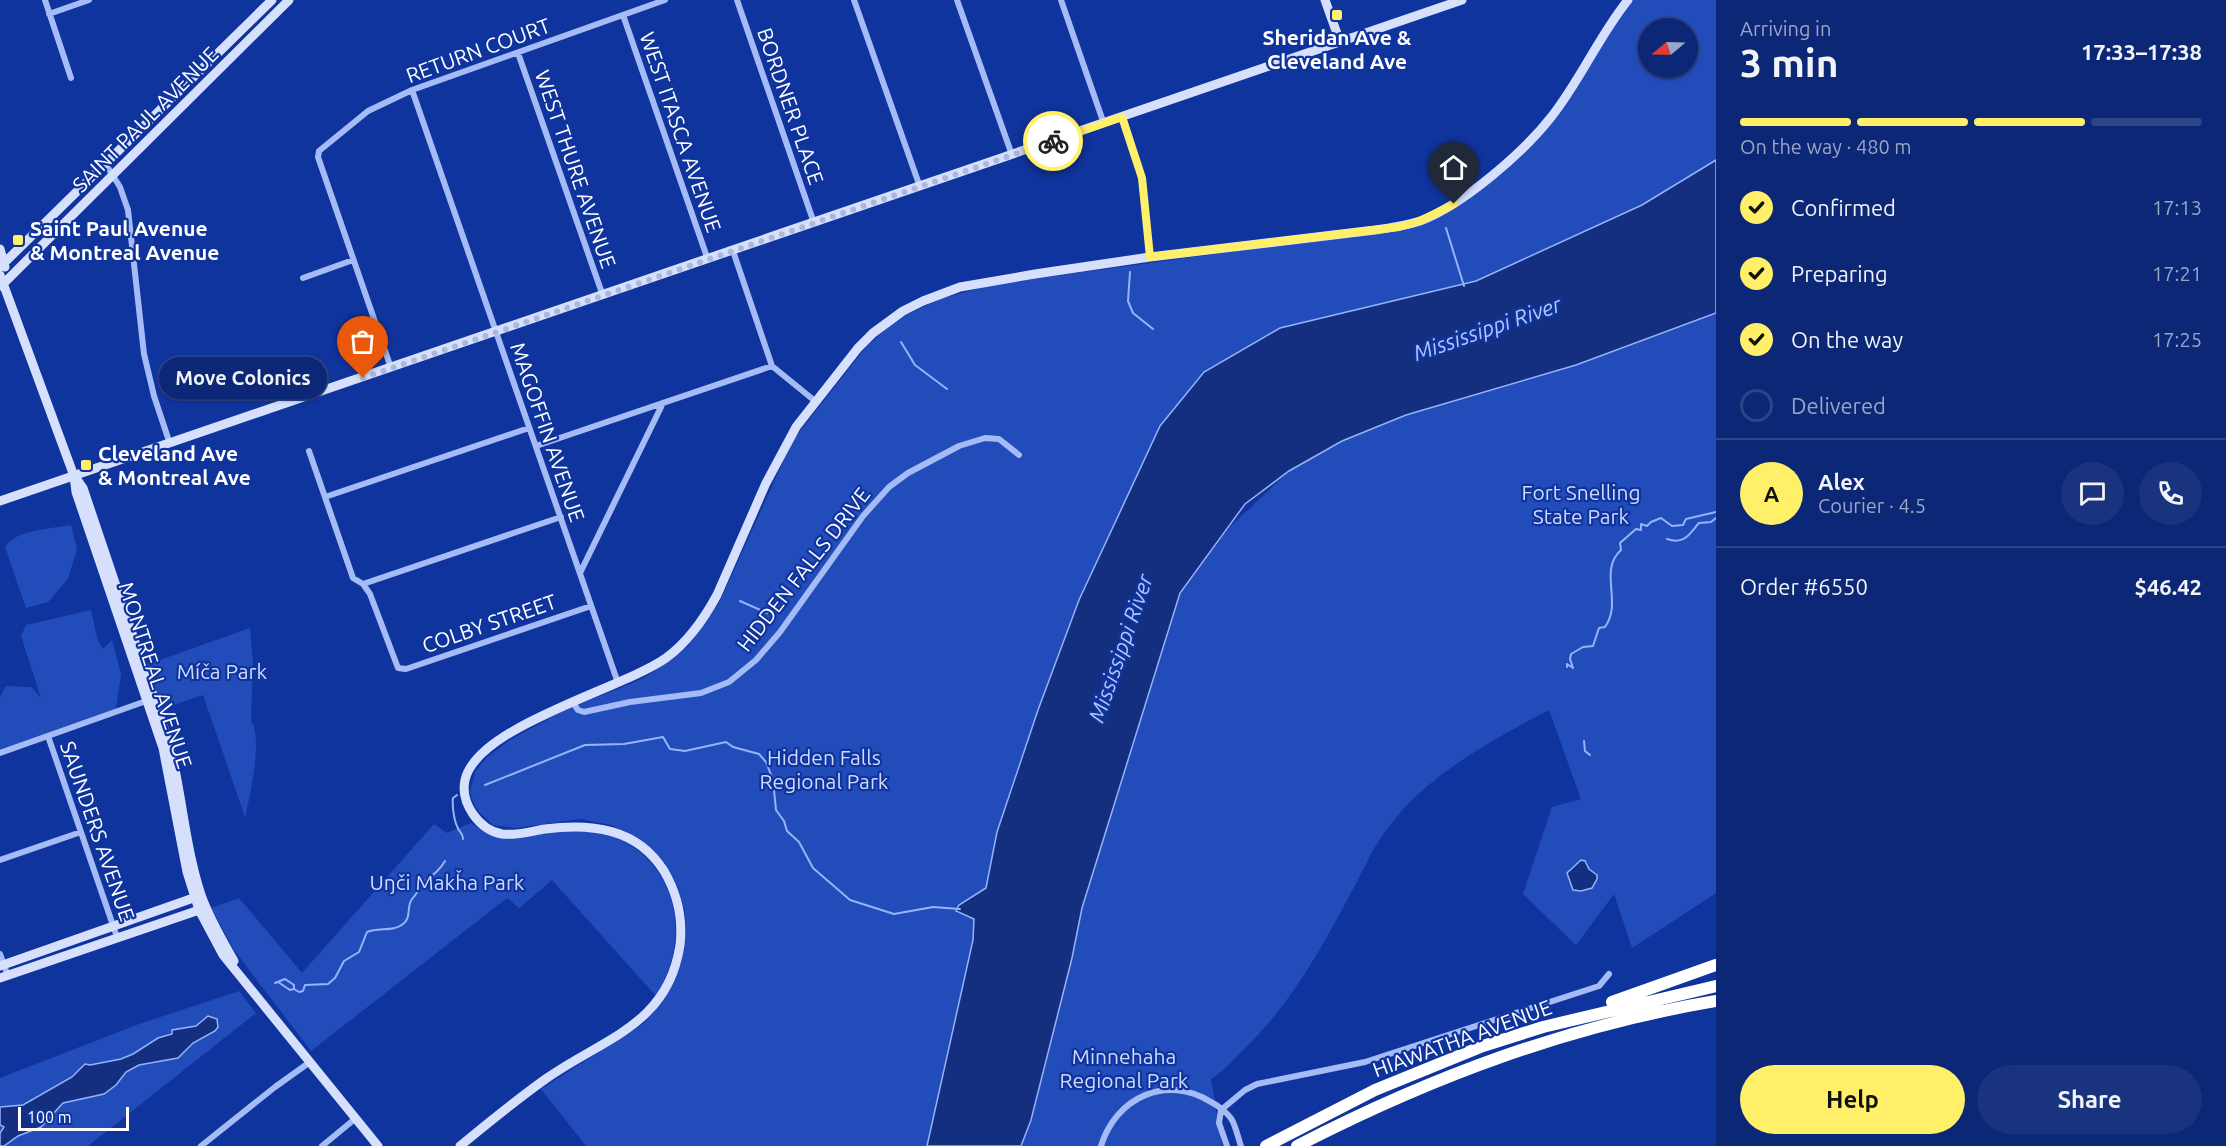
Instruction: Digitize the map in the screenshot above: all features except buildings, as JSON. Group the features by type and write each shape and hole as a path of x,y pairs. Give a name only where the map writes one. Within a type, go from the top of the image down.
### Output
{"highway":[{"path":"1543,1027 1716,965"},
{"name":"HIAWATHA AVENUE","path":"1266,1146 1375,1090 1483,1046 1543,1027 1716,986"},
{"name":"HIAWATHA AVENUE","path":"1297,1146 1392,1100 1469,1067 1575,1032 1716,1001"}],"street":[{"path":"45,0 71,78"},
{"path":"49,14 89,0"},
{"name":"SAINT PAUL AVENUE","path":"2,265 272,0"},
{"name":"SAINT PAUL AVENUE","path":"2,281 113,175 289,0"},
{"name":"RETURN COURT","path":"353,260 318,157 319,151 328,143 368,111 412,90 665,0"},
{"name":"BORDNER PLACE","path":"737,0 814,224"},
{"path":"854,0 920,187"},
{"path":"957,0 1012,156"},
{"path":"1061,0 1104,124"},
{"path":"1325,0 1340,42"},
{"path":"0,501 814,224 1462,0"},
{"path":"460,1146 546,1078 638,1022 663,992 676,965 681,923 672,885 662,868 638,844 613,831 591,826 572,826 501,834 480,823 470,809 464,784 474,762 496,743 525,725 572,701 618,683 668,656 689,636 706,615 776,461 796,427 873,333 888,321 923,301 960,287 1150,257 1399,227 1443,211 1482,182 1534,136 1553,115 1612,19 1628,0"},
{"name":"WEST ITASCA AVENUE","path":"623,15 708,260"},
{"name":"WEST THURE AVENUE","path":"518,53 603,296"},
{"name":"MAGOFFIN AVENUE","path":"412,90 618,683"},
{"path":"1122,117 1142,178 1150,257"},
{"path":"105,164 113,175 129,210 146,365 170,444"},
{"name":"MONTREAL AVENUE","path":"0,249 2,281 74,476 76,492 151,700 166,759 178,834 203,909 223,955 378,1146"},
{"path":"733,251 771,366 815,401"},
{"path":"303,278 353,260 391,368"},
{"path":"536,446 771,366"},
{"path":"580,573 663,403"},
{"path":"325,497 529,428"},
{"name":"HIDDEN FALLS DRIVE","path":"572,701 578,710 584,712 630,702 701,693 729,682 756,660 780,632 862,516 889,487 908,473 958,446 985,438 999,439 1019,455"},
{"path":"309,451 353,578 363,585 561,517"},
{"name":"COLBY STREET","path":"363,585 370,594 398,668 406,669 591,606"},
{"path":"0,753 151,700"},
{"name":"SAUNDERS AVENUE","path":"48,736 117,937"},
{"path":"0,860 81,832"},
{"path":"2,965 198,896"},
{"path":"0,954 4,977 203,909"},
{"path":"1227,1146 1219,1123 1221,1110 1245,1090 1257,1084 1365,1062 1599,986 1609,974"},
{"path":"201,1146 310,1062"},
{"path":"1101,1146 1113,1120 1138,1098 1168,1088 1196,1093 1221,1110 1231,1118 1241,1146"},
{"path":"322,1146 356,1118"}],"green space":[{"name":"Hidden Falls Regional Park","path":"1630,0 1716,0 1716,160 1642,205 1476,281 1280,328 1175,409 1160,426 1079,600 1038,710 997,832 986,888 959,905 957,911 974,919 973,940 927,1146 586,1146 541,1089 643,1024 663,1002 681,964 686,931 685,912 678,887 664,862 637,837 611,825 580,819 516,828 493,825 478,811 470,792 475,772 486,758 510,740 563,711 642,679 670,661 689,645 719,603 793,440 866,347 908,314 943,298 996,284 1289,244 1433,219 1556,117"},
{"path":"1716,313 1716,893 1632,948 1614,894 1576,945 1523,894 1552,807 1581,799 1549,710 1502,735 1456,764 1414,798 1396,818 1376,845 1306,972 1278,1012 1225,1069 1211,1079 1222,1146 1021,1146 1031,1120 1072,958 1082,908 1180,593 1230,527 1289,471 1342,441 1406,415 1576,365"},
{"path":"71,525 77,549 68,579 48,602 26,608 5,547 10,541 26,533"},
{"path":"91,610 97,638 103,649 112,640 121,674 115,715 0,756 0,697 6,686 31,687 41,698 21,636 26,625"},
{"name":"Míča Park","path":"250,628 253,664 251,721 256,740 256,753 245,817 203,695 161,709 146,665"},
{"name":"Uŋči Makȟa Park","path":"471,823 497,836 510,837 561,830 592,830 621,840 646,857 664,881 670,896 674,909 676,935 672,960 656,996 552,880 519,908 507,898 311,1051 234,950 211,908 239,898 302,973 434,824 447,833"},
{"path":"239,991 256,1013 88,1146 0,1146 0,1078 139,1024"}],"water":[{"name":"Mississippi River","path":"1716,160 1716,313 1576,365 1406,415 1342,441 1289,471 1245,504 1180,593 1082,908 1072,958 1031,1120 1021,1146 927,1146 973,940 974,919 956,911 959,905 986,888 997,832 1038,710 1079,600 1160,426 1204,372 1280,328 1476,281 1642,205"},
{"path":"1581,860 1585,861 1589,869 1597,875 1597,879 1592,888 1581,891 1573,890 1567,873"},
{"path":"208,1016 217,1019 218,1027 193,1043 178,1058 139,1065 126,1072 116,1085 104,1094 63,1103 41,1127 0,1146 0,1133 4,1127 0,1125 0,1107 23,1105 72,1077 85,1064 121,1059 158,1038 172,1034 172,1030 196,1026"}],"waterway":[{"path":"1446,228 1464,286"},
{"path":"1130,272 1128,301 1133,313 1153,329"},
{"path":"901,342 915,365 947,389"},
{"path":"1567,667 1567,664 1573,668 1571,654 1583,647 1593,646 1599,628 1605,627 1610,617 1611,567 1614,558 1621,550 1620,543 1636,529 1641,530 1641,524 1647,526 1661,518 1672,526 1683,525 1686,519 1716,512"},
{"path":"1667,539 1678,541 1689,534 1699,523 1711,522 1716,518"},
{"path":"740,601 767,613"},
{"path":"485,785 585,745 624,744 663,737 670,749 685,751 726,742 733,747 759,754 766,762 773,780 776,810 784,821 787,831 799,842 813,868 850,900 894,914 933,907 960,909"},
{"path":"1584,741 1585,751 1590,755"},
{"path":"457,795 453,798 454,812 463,839"},
{"path":"275,983 285,979 299,992 303,991 305,985 328,984 335,978 344,961 359,952 367,932 395,928 406,921 412,899 424,882 445,861"},
{"path":"278,982 290,990 294,989"}],"way so far":[{"path":"363,378 1053,141"}],"place":[{"name":"Sheridan Ave & Cleveland Ave","path":"1337,15"},
{"name":"Saint Paul Avenue & Montreal Avenue","path":"18,240"},
{"name":"Move Colonics","path":"363,378"},
{"name":"Cleveland Ave & Montreal Ave","path":"86,465"}],"route":[{"path":"1053,141 1122,117 1142,178 1150,257 1399,227 1420,221 1454,204"}],"park label":[{"name":"Fort Snelling State Park","path":"1581,504"},
{"name":"Minnehaha Regional Park","path":"1124,1068"}]}
